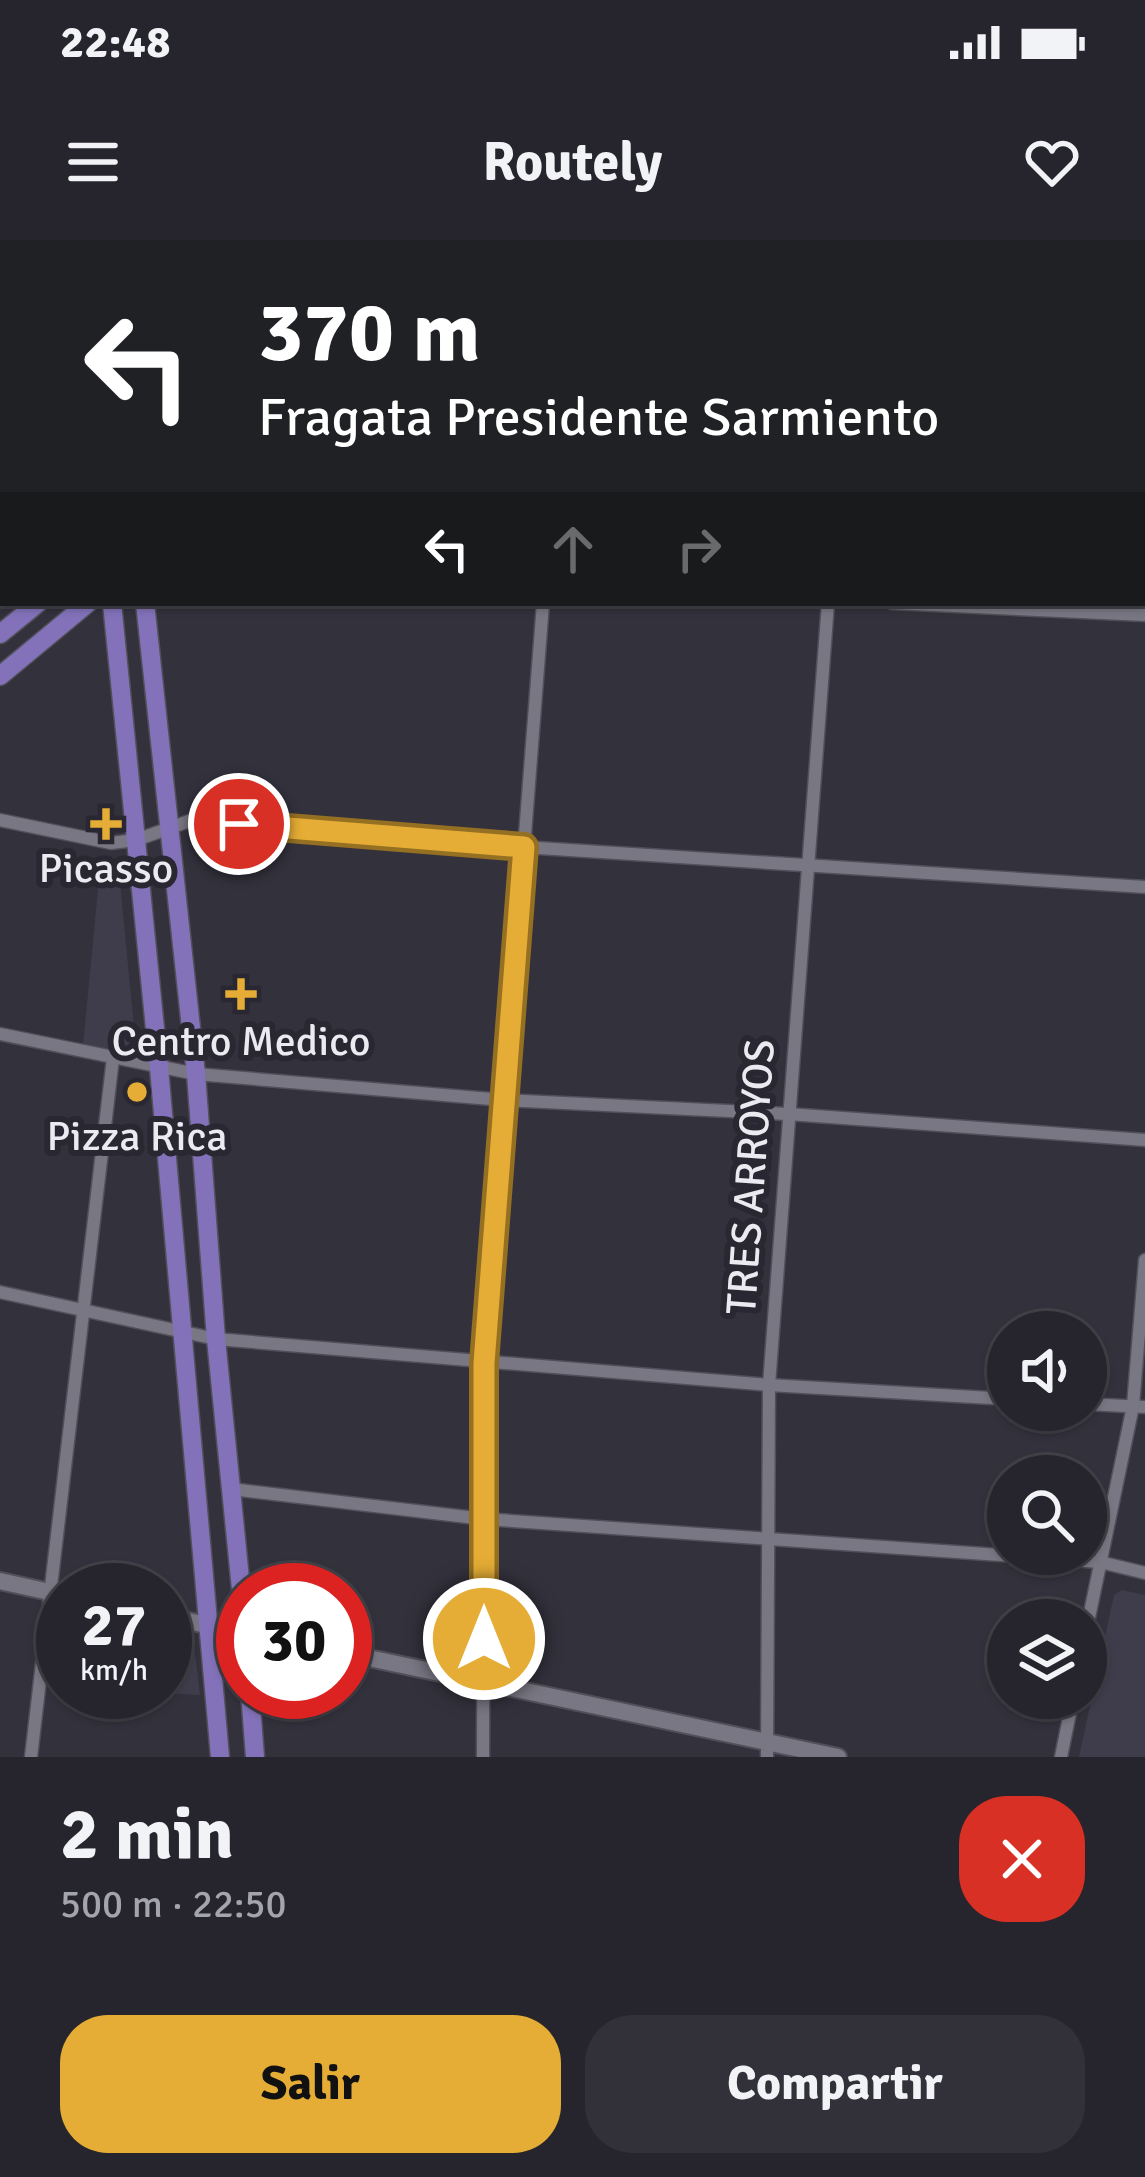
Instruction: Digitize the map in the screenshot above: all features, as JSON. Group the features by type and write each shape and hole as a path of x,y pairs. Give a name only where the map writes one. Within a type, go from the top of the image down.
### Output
{"main road":[{"path":"0,634 34,606"},
{"path":"0,676 84,606"},
{"path":"112,606 220,1757"},
{"path":"146,606 196,1074 238,1563"},
{"path":"252,1719 255,1757"}],"street":[{"path":"483,1757 484,1363 543,606"},
{"name":"TRES ARROYOS","path":"767,1750 769,1385 828,606"},
{"path":"955,606 1145,615"},
{"path":"0,820 111,843 136,840 192,820 524,847 1145,887"},
{"path":"0,1034 196,1074 503,1100 788,1114 1145,1140"},
{"path":"59,1563 112,1058"},
{"path":"1107,1534 1139,1407 1145,1259"},
{"path":"0,1292 216,1339 769,1385 987,1398"},
{"path":"1107,1405 1139,1407"},
{"path":"230,1489 484,1519 987,1553"},
{"path":"1107,1564 1145,1573"},
{"path":"0,1581 36,1589"},
{"path":"192,1622 216,1627"},
{"path":"372,1659 767,1750 838,1757"},
{"path":"31,1757 37,1719"},
{"path":"1061,1757 1069,1719"}],"shaded area":[{"path":"100,869 112,870 113,884 120,883 136,1047 120,1052 83,1045"},
{"path":"1122,1590 1145,1595 1145,1757 1079,1757 1087,1719 1107,1719 1107,1627 1114,1595"},
{"path":"192,1643 194,1646 200,1695 192,1695"}],"place":[{"name":"Picasso","path":"106,824"},
{"name":"Centro Medico","path":"241,994"},
{"name":"Pizza Rica","path":"137,1092"}],"route":[{"path":"239,824 524,847 484,1363 484,1639"}]}
